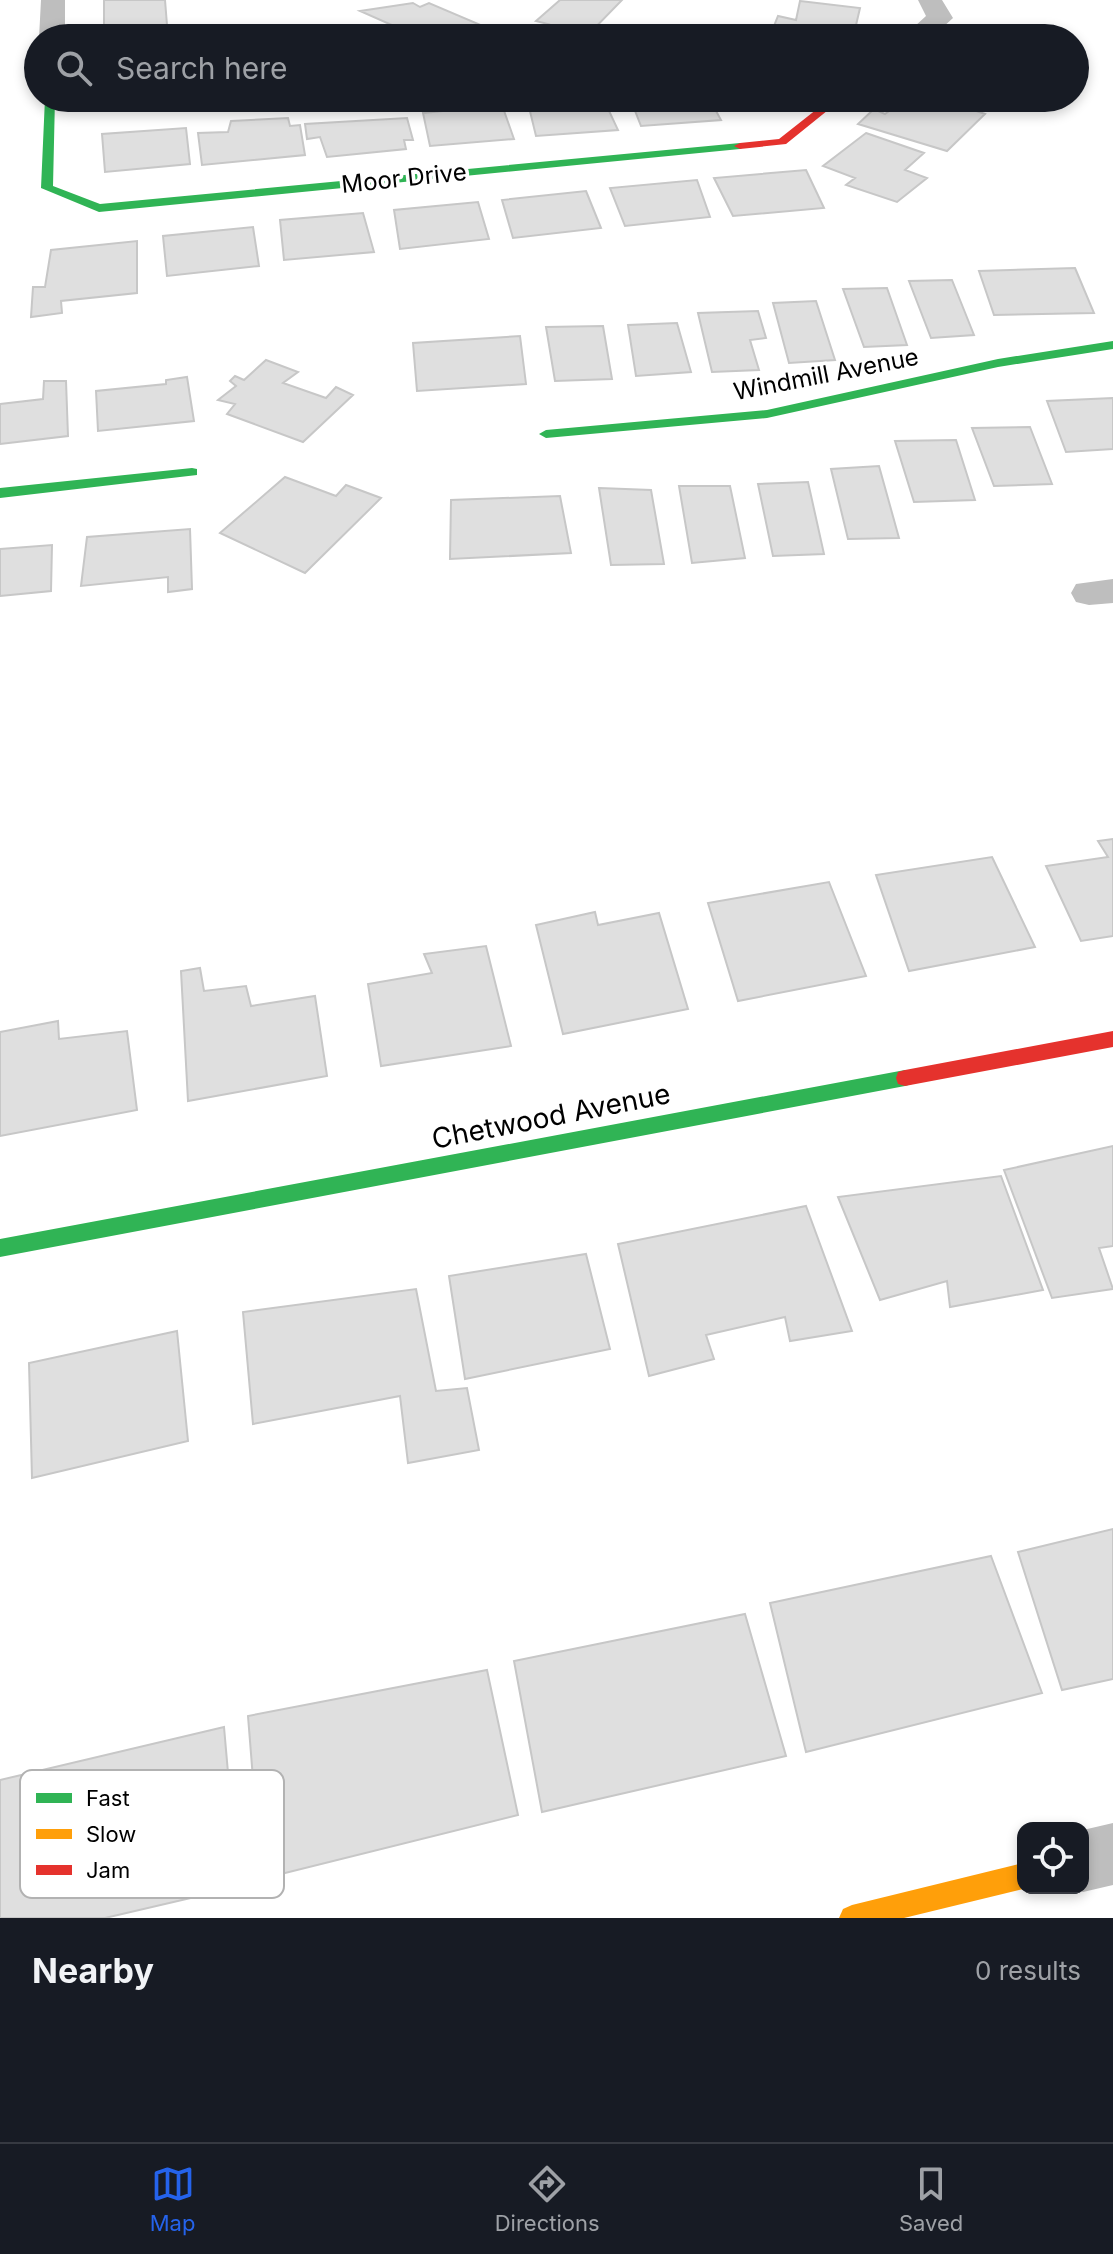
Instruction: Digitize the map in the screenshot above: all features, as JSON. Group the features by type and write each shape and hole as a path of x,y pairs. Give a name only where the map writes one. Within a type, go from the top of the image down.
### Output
{"street":[{"path":"52,24 53,0"},
{"path":"930,0 940,18 932,24"},
{"name":"Moor Drive","path":"50,112 47,188 99,208 782,142 820,112"},
{"name":"Windmill Avenue","path":"546,434 767,414 998,363 1113,345"},
{"path":"0,493 192,472"},
{"name":"Chetwood Avenue","path":"0,1248 1113,1039"},
{"path":"1089,1860 1113,1854"},
{"path":"852,1918 1017,1877"}],"building":[{"path":"104,0 165,0 167,24 104,24"},
{"path":"560,0 622,0 599,24 548,24 536,21"},
{"path":"800,1 860,8 856,24 775,24 778,16 796,20"},
{"path":"413,3 420,7 429,3 478,24 389,24 360,11"},
{"path":"504,112 514,139 430,146 423,113"},
{"path":"530,112 610,112 618,130 536,136"},
{"path":"636,112 717,112 721,120 641,126"},
{"path":"871,112 985,114 947,151 858,124"},
{"path":"288,118 290,126 300,125 305,155 202,165 198,133 228,132 231,121"},
{"path":"407,118 413,140 404,140 406,149 327,157 320,137 307,139 305,124"},
{"path":"186,128 190,164 105,172 102,134"},
{"path":"866,133 924,153 905,170 927,178 897,202 846,185 855,178 823,166"},
{"path":"806,170 824,208 733,216 714,178"},
{"path":"697,180 710,217 625,226 610,188"},
{"path":"586,191 601,228 513,238 502,200"},
{"path":"478,202 489,239 400,249 394,210"},
{"path":"363,213 374,252 284,260 280,220"},
{"path":"253,227 259,266 167,276 163,236"},
{"path":"137,241 137,293 61,301 62,313 31,317 33,287 45,287 51,250"},
{"path":"1075,268 1094,313 994,315 979,271"},
{"path":"952,280 974,335 931,338 909,281"},
{"path":"887,288 907,345 864,347 843,289"},
{"path":"816,301 835,360 789,363 773,303"},
{"path":"758,311 766,338 750,340 759,370 712,372 698,313"},
{"path":"677,323 691,372 636,376 628,325"},
{"path":"603,326 612,379 555,381 546,327"},
{"path":"520,336 526,384 417,391 413,343"},
{"path":"266,360 298,372 283,383 326,398 336,387 353,395 303,442 227,414 235,404 218,400 236,386 230,381 235,376 244,380"},
{"path":"187,377 194,421 98,431 96,391 166,384 166,380"},
{"path":"44,381 66,381 68,436 0,444 0,404 43,399"},
{"path":"1113,398 1113,449 1066,452 1047,401"},
{"path":"1030,427 1052,484 994,486 972,428"},
{"path":"956,440 975,500 914,502 895,441"},
{"path":"879,466 899,538 848,539 831,469"},
{"path":"285,477 336,496 346,485 381,498 305,573 220,533"},
{"path":"808,482 824,554 773,556 758,484"},
{"path":"679,486 730,486 745,558 692,563"},
{"path":"599,488 651,490 664,564 611,565"},
{"path":"560,496 571,553 450,559 451,500"},
{"path":"190,529 192,589 168,592 168,577 81,586 87,537"},
{"path":"52,545 51,591 0,596 0,549"},
{"path":"1113,839 1113,936 1081,941 1046,866 1108,857 1098,841"},
{"path":"992,857 1035,947 909,971 876,875"},
{"path":"829,882 866,976 738,1001 708,903"},
{"path":"595,912 598,925 659,913 688,1009 563,1034 536,925"},
{"path":"486,946 511,1046 381,1066 368,984 432,973 424,954"},
{"path":"200,968 204,991 246,986 251,1006 315,996 327,1076 188,1101 181,971"},
{"path":"58,1021 59,1039 127,1031 137,1110 0,1136 0,1032"},
{"path":"1113,1146 1113,1246 1099,1248 1113,1289 1052,1298 1004,1170"},
{"path":"1001,1176 1043,1290 950,1307 947,1281 880,1300 838,1197"},
{"path":"806,1206 852,1331 790,1341 785,1317 706,1335 714,1359 649,1376 618,1244"},
{"path":"586,1254 610,1349 465,1379 449,1276"},
{"path":"416,1289 436,1391 467,1388 479,1450 408,1463 400,1396 253,1424 243,1312"},
{"path":"177,1331 188,1441 32,1478 29,1363"},
{"path":"1113,1529 1113,1679 1062,1690 1018,1552"},
{"path":"991,1556 1042,1693 806,1752 770,1603"},
{"path":"745,1614 786,1756 542,1812 514,1661"},
{"path":"487,1670 518,1815 284,1873 284,1770 252,1770 248,1716"},
{"path":"224,1727 228,1770 42,1770"},
{"path":"20,1775 20,1898 191,1898 105,1918 0,1918 0,1780"}],"traffic: fast":[{"path":"50,112 47,188 99,208 740,146"},
{"path":"546,434 767,414 998,363 1113,345"},
{"path":"0,493 192,472"},
{"path":"0,1248 905,1078"}],"traffic: slow":[{"path":"852,1918 1017,1877"}],"traffic: jam":[{"path":"740,146 782,142 820,112"},
{"path":"905,1078 1113,1039"}]}
